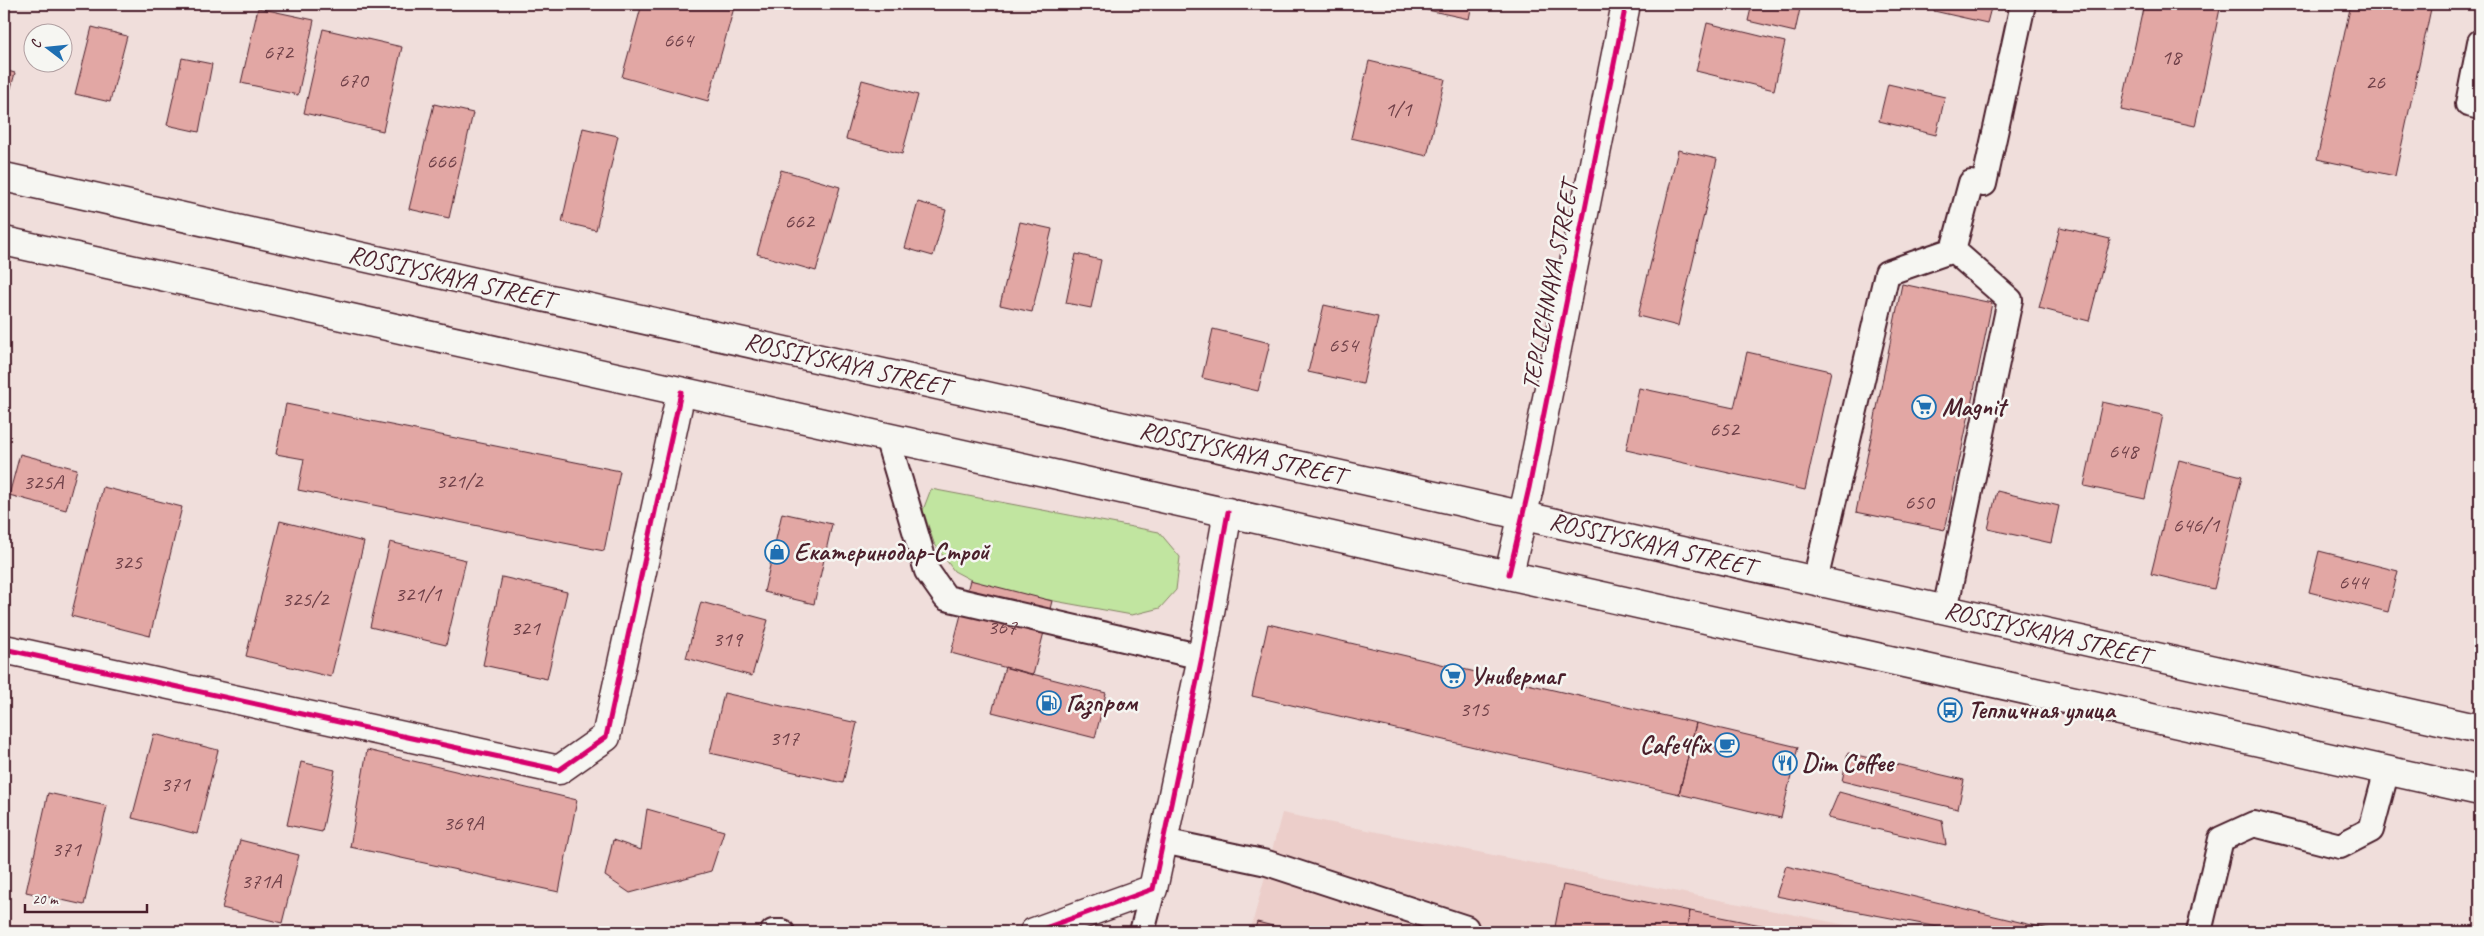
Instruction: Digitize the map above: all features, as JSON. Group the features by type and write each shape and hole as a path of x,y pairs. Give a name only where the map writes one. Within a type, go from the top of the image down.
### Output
{"main road":[{"name":"TEPLICHNAYA STREET","path":"1509,574 1524,516 1626,4"},
{"name":"ROSSIYSKAYA STREET","path":"4,177 2480,729"},
{"path":"4,241 2480,791"},
{"path":"4,649 559,770 606,736 681,392"},
{"path":"1034,932 1153,889 1202,657 1228,512"}],"lane":[{"path":"1953,250 1978,183 2023,4"},
{"path":"2480,42 2468,104 2480,107"},
{"path":"1815,581 1887,273 1953,250"},
{"path":"1945,610 2010,300 1953,250"},
{"path":"887,437 927,570 946,598 1202,657"},
{"path":"2199,932 2221,839 2254,824 2340,846 2371,830 2387,770"},
{"path":"1163,841 1267,863 1466,928"},
{"path":"1142,932 1153,889"},
{"path":"773,932 782,932"}],"shaded area":[{"path":"1282,813 1881,932 1250,932"}],"green space":[{"path":"931,489 1159,532 1180,557 1176,590 1160,608 1132,615 988,589 954,571 934,543 923,510"}],"building":[{"path":"642,4 735,4 708,101 622,77"},
{"path":"1410,4 1472,4 1469,19 1409,6"},
{"path":"1752,4 1801,4 1795,32 1748,21"},
{"path":"1935,4 1992,4 1987,23 1934,11"},
{"path":"2144,4 2221,4 2195,126 2121,110"},
{"path":"2351,4 2432,4 2395,176 2317,159"},
{"path":"258,8 314,20 298,95 241,83"},
{"path":"1707,23 1785,42 1774,90 1696,71"},
{"path":"92,27 127,36 110,102 75,94"},
{"path":"323,29 402,47 383,131 304,113"},
{"path":"182,58 212,64 199,132 167,125"},
{"path":"1369,61 1445,79 1427,156 1351,138"},
{"path":"4,70 15,73 9,95 4,94"},
{"path":"862,80 918,95 902,154 846,139"},
{"path":"1888,84 1945,97 1936,135 1879,121"},
{"path":"434,104 473,113 449,218 409,209"},
{"path":"583,128 618,136 596,230 562,222"},
{"path":"1678,150 1717,159 1678,326 1638,316"},
{"path":"781,170 840,187 816,271 757,254"},
{"path":"918,202 946,210 933,256 905,248"},
{"path":"1020,222 1052,229 1032,312 1000,305"},
{"path":"2060,227 2110,239 2089,321 2039,308"},
{"path":"1076,254 1101,260 1091,308 1066,303"},
{"name":"Magnit","path":"1902,284 1992,303 1945,530 1856,512"},
{"path":"1324,305 1378,317 1363,384 1308,372"},
{"path":"1213,329 1270,343 1258,391 1202,378"},
{"path":"1747,352 1831,371 1805,490 1626,450 1639,388 1734,408"},
{"path":"2102,402 2163,415 2145,499 2084,486"},
{"path":"286,404 620,471 604,551 298,490 304,459 276,454"},
{"path":"20,454 77,469 66,510 9,495"},
{"path":"2179,460 2242,476 2214,589 2151,574"},
{"path":"103,487 182,507 150,636 71,616"},
{"path":"1997,491 2059,506 2051,543 1988,529"},
{"path":"782,513 832,524 814,604 764,592"},
{"path":"280,521 364,542 331,677 246,656"},
{"path":"390,542 466,560 446,645 370,627"},
{"path":"2319,551 2398,571 2388,612 2309,592"},
{"path":"502,577 567,592 547,679 483,665"},
{"path":"970,580 1052,601 1033,675 951,653"},
{"path":"701,602 768,620 752,676 686,658"},
{"path":"1268,624 1696,723 1679,794 1252,696"},
{"name":"Газпром","path":"1005,667 1106,693 1095,738 992,712"},
{"path":"724,693 857,723 843,783 710,753"},
{"path":"1696,723 1798,747 1781,818 1679,794"},
{"path":"154,734 218,750 197,834 132,818"},
{"path":"367,750 577,800 559,892 350,847"},
{"path":"1848,753 1964,780 1958,809 1842,781"},
{"path":"301,762 335,770 322,832 287,825"},
{"path":"1839,792 1942,820 1946,845 1828,818"},
{"path":"48,793 107,806 84,905 26,892"},
{"path":"647,809 724,831 711,871 630,893 605,876 613,840 641,850"},
{"path":"240,840 299,855 282,923 222,908"},
{"path":"1786,866 2061,932 1964,932 1776,896"},
{"path":"1563,885 1690,911 1686,932 1554,932"},
{"path":"1690,911 1796,932 1686,932"},
{"path":"1257,922 1297,932 1254,932"}],"cycle path":[{"path":"1509,574 1529,488 1626,4"},
{"path":"4,649 559,770 606,737 681,392"},
{"path":"1034,932 1153,889 1202,657 1228,512"}],"place":[{"name":"Magnit","path":"1924,407"},
{"name":"Екатеринодар-Строй","path":"777,552"},
{"name":"Универмаг","path":"1453,676"},
{"name":"Газпром","path":"1049,703"},
{"name":"Тепличная улица","path":"1950,710"},
{"name":"Cafe4fix","path":"1727,745"},
{"name":"Dim Coffee","path":"1785,763"}]}
